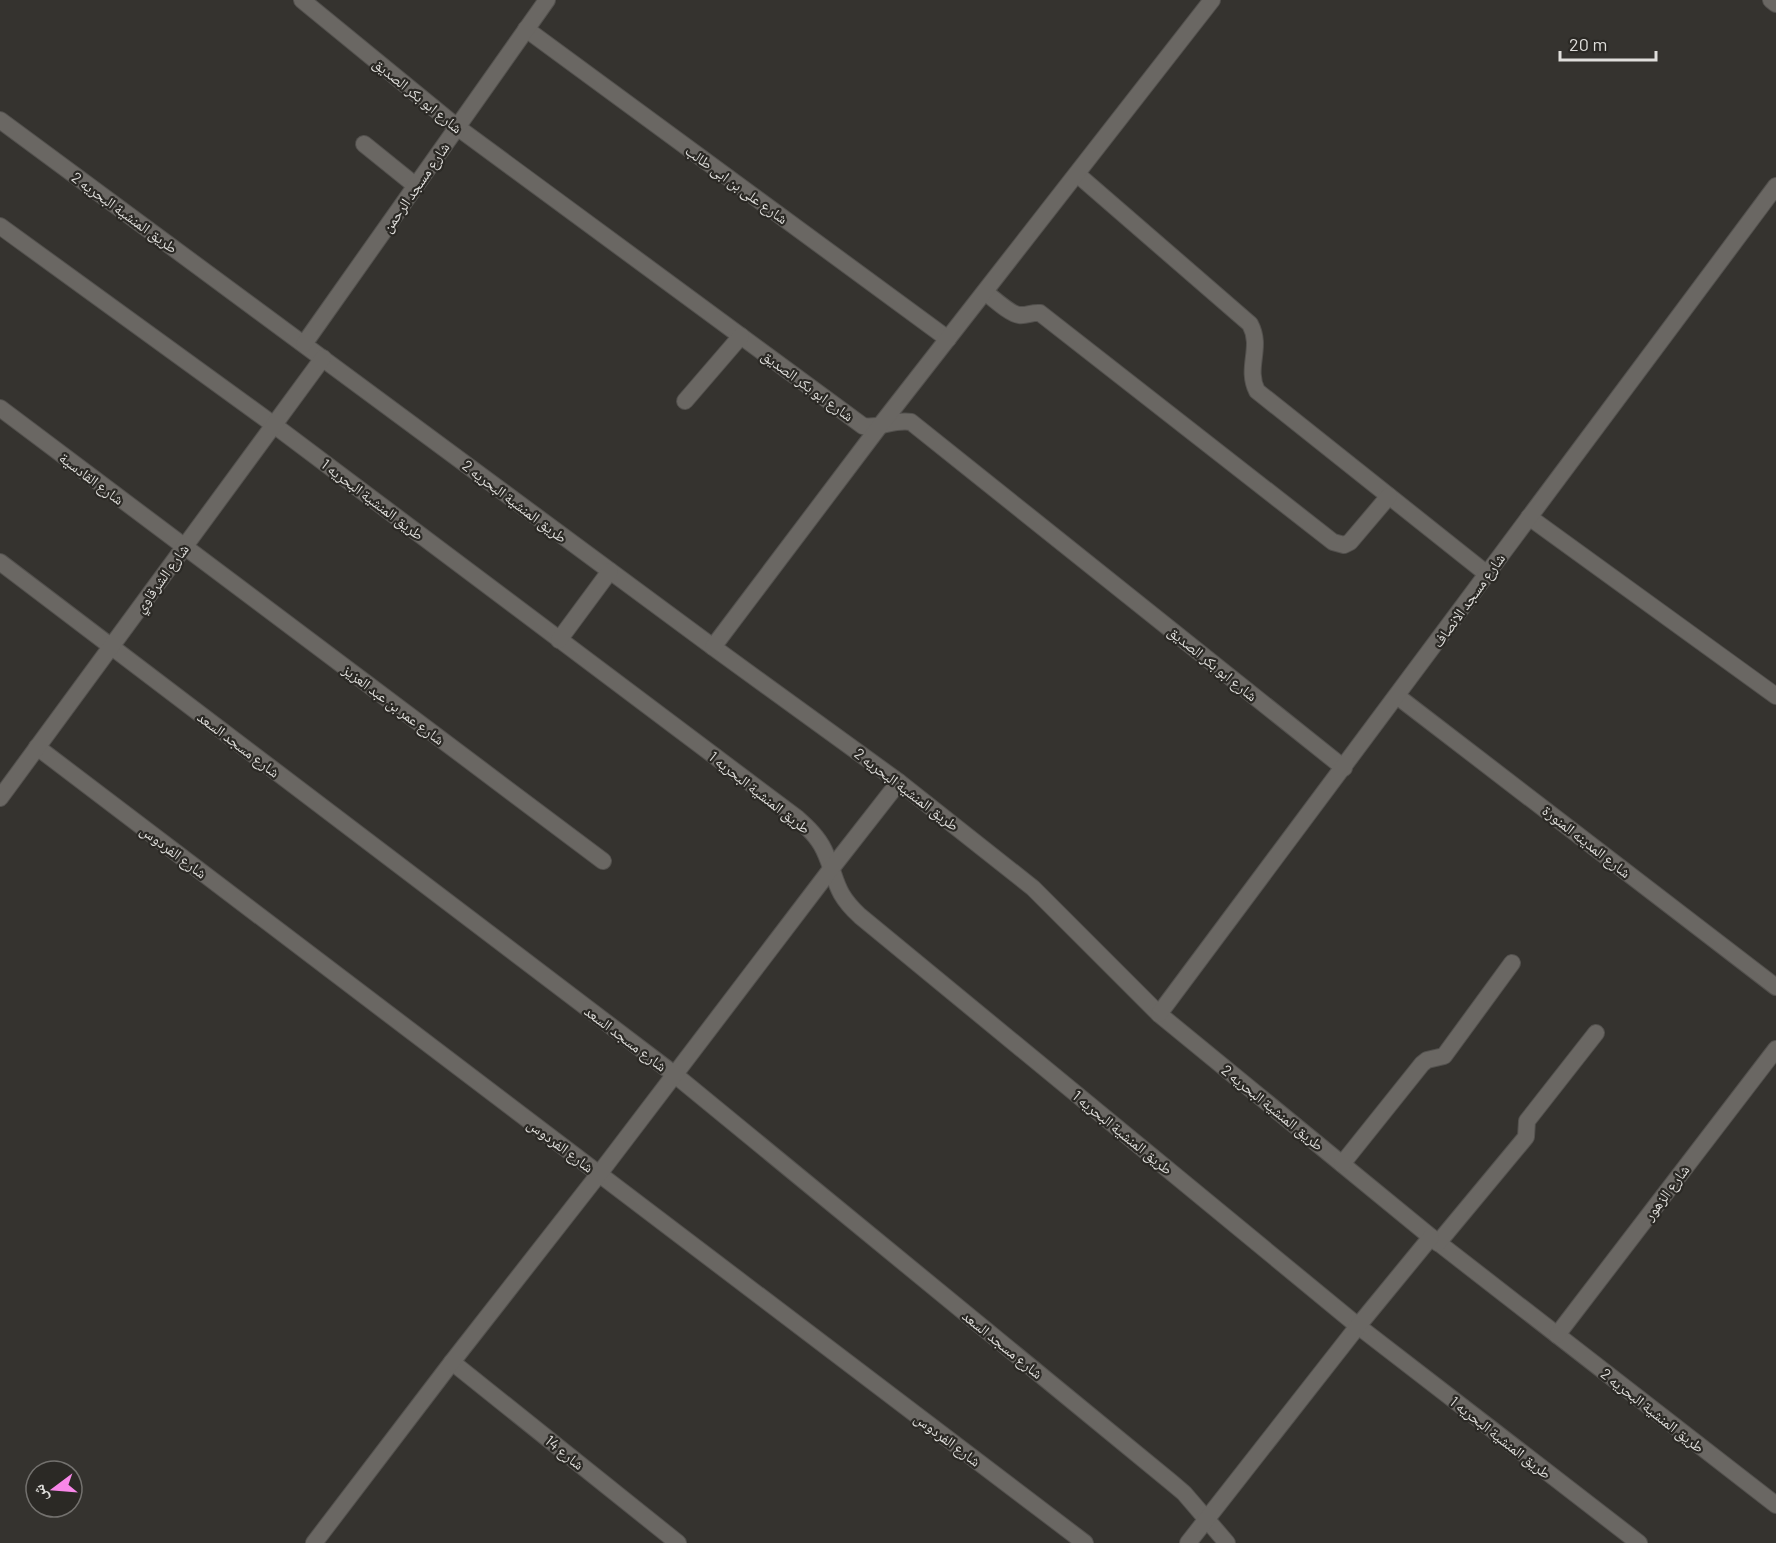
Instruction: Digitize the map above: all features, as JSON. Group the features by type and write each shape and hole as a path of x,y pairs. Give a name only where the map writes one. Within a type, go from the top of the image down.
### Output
{"street":[{"name":"شارع ابو بكر الصديق","path":"302,0 457,127 863,426 879,427 895,421 911,422 1344,768"},
{"path":"1771,0 1776,4"},
{"path":"713,647 879,427 1077,174 1208,1"},
{"name":"شارع مسجد الرحمن","path":"304,344 526,29 540,3"},
{"name":"شارع على بن ابى طالب","path":"526,29 948,339"},
{"name":"طريق المنشية البحريه 2","path":"0,120 899,782 1033,888 1159,1014 1435,1240 1776,1505"},
{"path":"364,144 416,186"},
{"path":"1077,174 1250,324 1256,341 1251,380 1257,391 1487,574"},
{"name":"شارع مسجد الانصاف","path":"1159,1014 1776,186"},
{"name":"طريق المنشية البحريه 1","path":"0,226 274,425 796,818 812,831 824,849 836,887 846,903 860,916 1358,1326 1639,1543"},
{"path":"985,292 1014,314 1040,313 1333,542 1344,544 1350,542 1389,496"},
{"path":"686,401 741,336"},
{"name":"شارع الشرقاوي","path":"0,798 323,358"},
{"name":"شارع القادسية","path":"0,408 184,547"},
{"path":"1529,517 1776,696"},
{"name":"شارع عمر بن عبد العزيز","path":"184,547 603,861"},
{"name":"شارع مسجد السعد","path":"0,562 674,1074 1172,1482 1227,1543"},
{"path":"560,640 610,571"},
{"name":"شارع المدينه المنورة","path":"1398,696 1776,987"},
{"name":"شارع الفردوس","path":"37,747 1085,1543"},
{"path":"314,1543 899,782"},
{"path":"1342,1164 1422,1064 1427,1060 1444,1056 1512,963"},
{"path":"1188,1543 1358,1326 1526,1137 1527,1121 1596,1033"},
{"name":"شارع الزهور","path":"1557,1335 1776,1049"},
{"name":"شارع 14","path":"452,1362 678,1543"}]}
